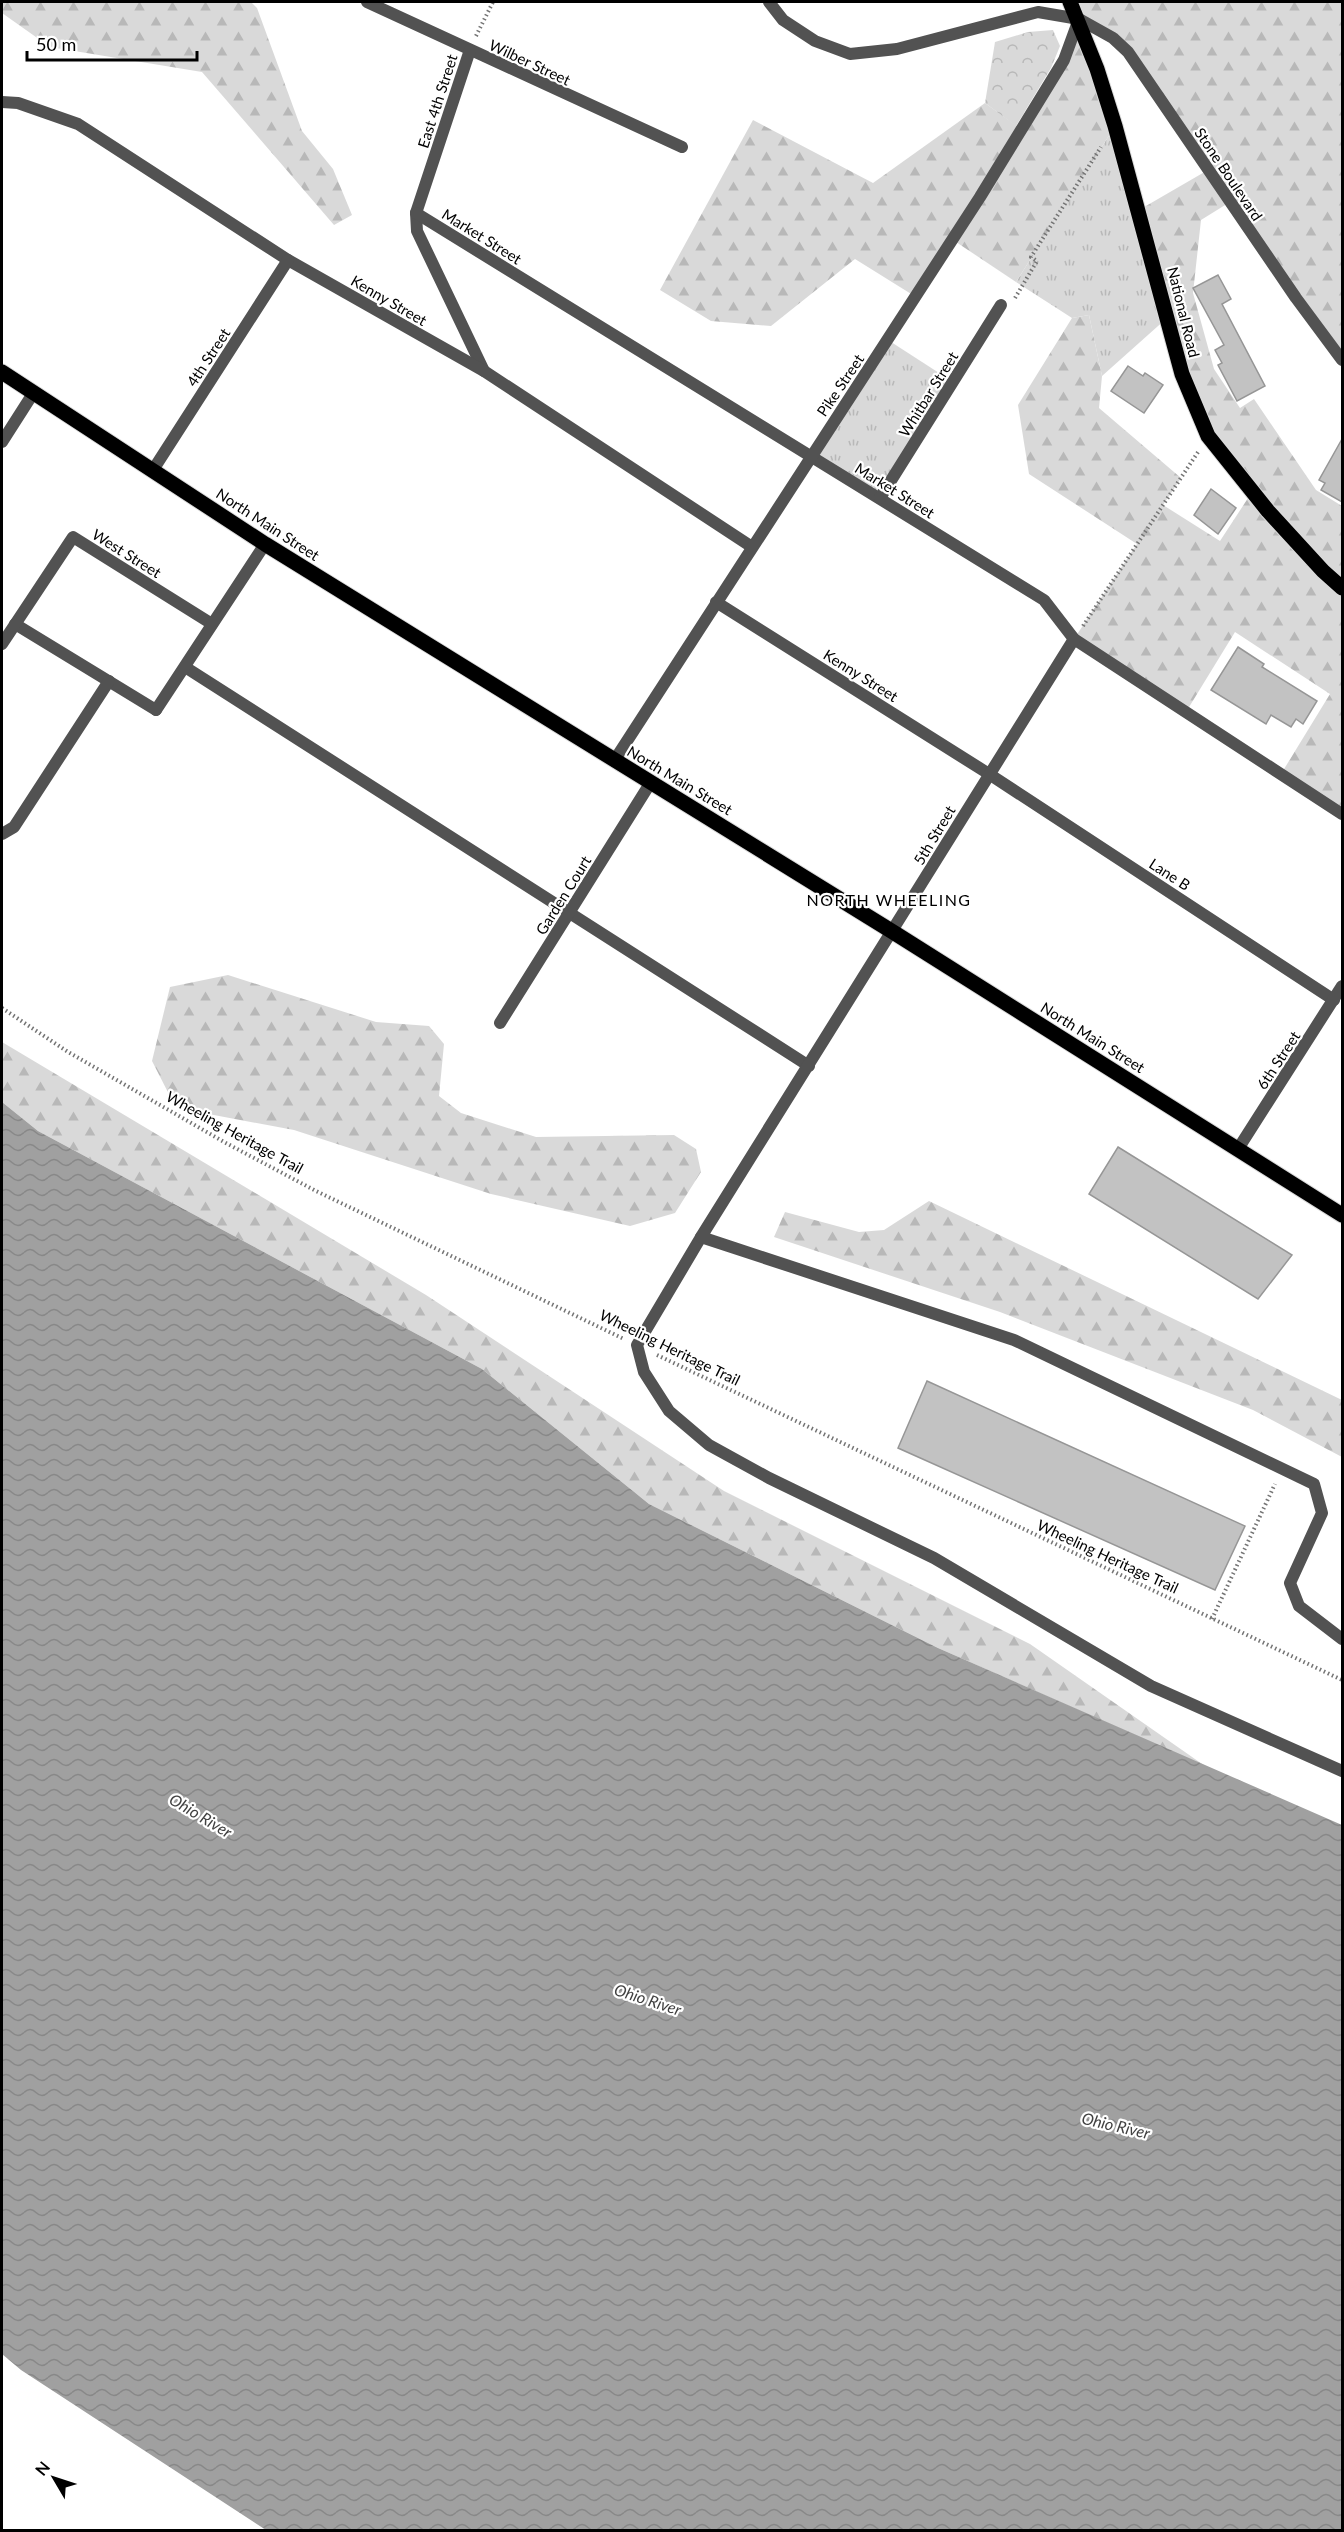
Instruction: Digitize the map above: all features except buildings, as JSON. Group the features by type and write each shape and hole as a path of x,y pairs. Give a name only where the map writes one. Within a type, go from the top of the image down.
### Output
{"main road":[{"name":"National Road","path":"1070,2 1079,19 1097,69 1118,136 1182,374 1193,406 1208,436 1268,511 1323,572 1342,588"},
{"name":"North Main Street","path":"2,372 265,544 893,932 1342,1215"}],"street":[{"name":"Wilber Street","path":"367,2 682,147"},
{"name":"Stone Boulevard","path":"769,2 783,20 815,41 850,54 897,49 1038,12 1079,19 1113,38 1128,52 1296,298 1342,360"},
{"name":"Pike Street","path":"614,761 980,197 1064,60 1079,19"},
{"name":"East 4th Street","path":"416,213 470,50"},
{"name":"Kenny Street","path":"2,102 18,103 78,124 288,260 484,371 752,547"},
{"name":"Market Street","path":"416,213 1044,600 1074,639 1342,814"},
{"path":"416,213 417,231 484,371"},
{"name":"4th Street","path":"153,470 288,260"},
{"name":"Whitbar Street","path":"880,498 1001,305"},
{"path":"2,442 34,392"},
{"name":"West Street","path":"2,644 73,537 212,624"},
{"path":"15,624 156,710 265,544"},
{"name":"Kenny Street","path":"716,602 989,774"},
{"name":"5th Street","path":"637,1345 701,1237 1074,639"},
{"path":"185,667 809,1066"},
{"path":"2,834 14,827 109,681"},
{"name":"Lane B","path":"989,774 1334,1000"},
{"name":"Garden Court","path":"500,1023 651,782"},
{"name":"6th Street","path":"1238,1149 1342,986"},
{"path":"701,1237 1014,1340 1314,1484 1322,1513 1290,1583 1299,1606 1342,1639"},
{"path":"637,1345 644,1372 669,1411 709,1445 769,1478 934,1558 1151,1686 1342,1771"}],"path":[{"name":"East 4th Street","path":"470,50 493,2"},
{"path":"1014,299 1037,261 1031,257 1102,145"},
{"path":"1074,639 1198,452"},
{"name":"Wheeling Heritage Trail","path":"2,1008 68,1052 224,1142 306,1186 1342,1680"},
{"path":"1212,1619 1282,1469"}],"green space":[{"path":"2,2 251,2 257,8 302,131 333,169 352,215 334,225 202,72 50,47 2,13"},
{"path":"1070,2 1342,2 1342,360 1230,202 1201,220 1193,293 1214,369 1240,408 1254,399 1316,490 1342,506 1342,814 1281,774 1330,694 1235,632 1186,712 1074,639 1137,544 1029,474 1018,405 1072,318 1089,315 1102,376 1099,408 1181,478 1163,505 1220,541 1252,492 1208,436 1139,210 1208,170 1128,52 1080,19 1115,126 1016,282 953,240 916,297 855,259 771,326 711,321 660,290 753,120 873,183 985,103 1021,129 1079,19"},
{"path":"1053,30 1060,46 1051,68 1016,126 985,103 995,42 1028,32"},
{"path":"1115,126 1167,318 1102,376 1089,315 1072,318 1016,282"},
{"path":"888,340 953,382 880,498 811,456"},
{"path":"228,975 376,1022 429,1026 444,1044 439,1096 461,1113 536,1137 674,1135 696,1149 701,1172 675,1213 630,1226 491,1194 294,1130 198,1112 174,1104 152,1061 170,987"},
{"path":"2,1042 426,1295 724,1491 1030,1644 1205,1766 938,1648 649,1504 482,1369 38,1131 2,1102"},
{"path":"929,1201 1342,1400 1342,1457 1253,1410 1000,1312 774,1237 785,1212 859,1232 884,1230"}],"water":[{"name":"Ohio River","path":"2,1102 38,1131 482,1369 649,1504 938,1648 1342,1825 1342,2530 266,2530 21,2370 2,2354"}],"district":[{"name":"NORTH WHEELING","path":"889,899"}]}
